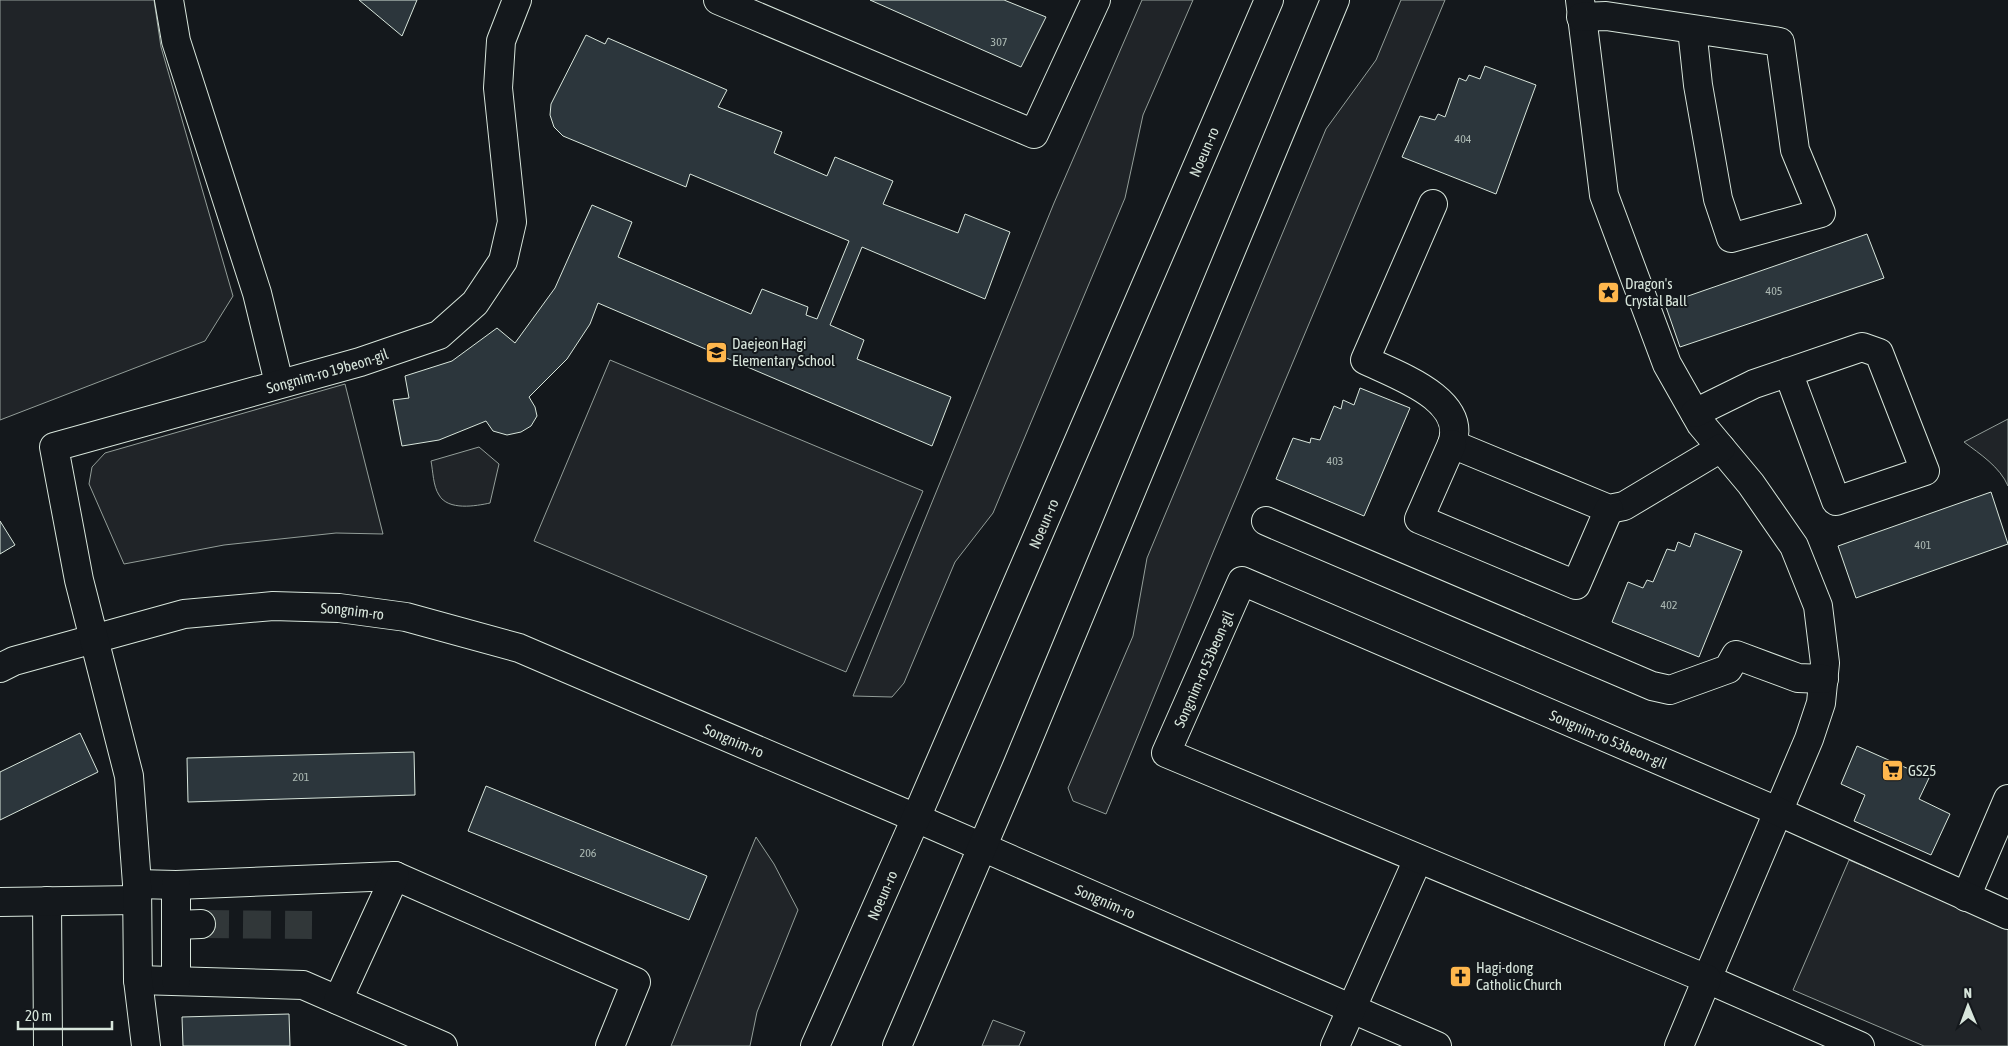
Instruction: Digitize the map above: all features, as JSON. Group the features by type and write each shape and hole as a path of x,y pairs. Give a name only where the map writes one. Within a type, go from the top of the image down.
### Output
{"street":[{"path":"169,0 176,41 257,293 279,383"},
{"name":"Songnim-ro 19beon-gil","path":"94,638 79,580 54,447 360,362 439,335 475,303 502,261 512,222 498,88 501,41 517,0"},
{"path":"718,0 1034,134 1096,0"},
{"name":"Noeun-ro","path":"815,1046 916,818 1269,0"},
{"path":"897,1046 1334,0"},
{"path":"1679,1046 1809,739 1821,703 1826,663 1818,606 1794,546 1751,484 1701,424 1667,364 1604,195 1580,9 1606,16 1780,42 1795,150 1821,213 1731,238 1718,199 1698,85 1692,29"},
{"path":"1433,204 1365,360 1430,392 1448,411 1456,434 1419,519 1576,585 1609,509"},
{"path":"1695,413 1754,384 1788,372 1862,347 1879,353 1925,471 1836,501 1788,372"},
{"path":"1452,444 1609,509 1624,506 1721,448"},
{"path":"1266,521 1652,686 1670,690 1728,669 1736,655 1798,678 1824,679"},
{"name":"Songnim-ro 53beon-gil","path":"1860,1046 1707,979 1166,753 1242,581 1777,811 2008,915"},
{"name":"Songnim-ro","path":"0,668 14,661 184,614 273,606 339,608 406,617 519,648 982,846 1437,1046"},
{"path":"94,638 129,776 136,892 138,980 146,1046"},
{"path":"1966,897 2008,799"},
{"path":"1335,1046 1418,859"},
{"path":"338,1000 395,876"},
{"path":"0,902 47,901 136,892 176,885 395,876 636,982 610,1046"},
{"path":"176,885 189,925 176,980"},
{"path":"47,901 48,1046"},
{"path":"138,980 303,985 443,1046"}],"shaded area":[{"path":"0,0 154,0 161,47 233,296 205,341 0,420"},
{"path":"1142,0 1193,0 1143,115 1125,198 993,513 955,562 904,683 892,697 853,696 1054,203"},
{"path":"1401,0 1445,0 1214,550 1106,814 1073,801 1068,788 1133,636 1147,558 1326,129 1376,60"},
{"path":"610,360 923,491 846,672 534,541"},
{"path":"345,384 383,534 336,533 224,545 124,564 89,484 92,467 105,453"},
{"path":"2008,419 2008,486 1995,467 1964,442"},
{"path":"479,447 499,464 490,503 463,506 443,500 435,487 431,461"},
{"path":"756,837 774,864 798,910 757,1012 750,1046 671,1046"},
{"path":"1849,860 2008,928 2008,1046 1924,1046 1793,990"},
{"path":"993,1020 1025,1032 1019,1046 982,1046"}],"building":[{"path":"359,0 417,0 402,36"},
{"path":"870,0 1004,0 1046,17 1021,67"},
{"path":"586,35 605,44 608,38 727,90 718,107 782,132 774,153 827,176 835,157 893,181 883,204 958,233 965,214 1010,232 985,299 862,247 830,325 864,340 857,359 951,397 932,446 598,303 590,324 567,359 529,397 535,407 537,416 531,426 521,432 507,435 493,431 486,421 439,440 402,446 393,400 409,398 405,376 452,361 497,328 515,343 555,288 592,205 632,222 618,257 751,314 762,289 808,307 806,315 817,319 849,241 690,174 686,187 563,136 554,127 550,115 551,104"},
{"path":"1485,66 1536,85 1496,194 1402,157 1420,116 1435,120 1438,114 1445,117 1459,78 1466,81 1469,75 1480,79"},
{"path":"1867,234 1884,278 1680,347 1665,304"},
{"path":"1360,388 1410,408 1364,516 1276,479 1293,438 1310,443 1311,438 1320,440 1334,406 1341,409 1343,400 1354,405"},
{"path":"1991,492 2008,544 1856,598 1838,546"},
{"path":"0,521 15,545 0,554"},
{"path":"1695,533 1742,551 1699,657 1612,622 1628,582 1643,588 1647,580 1653,582 1667,549 1675,551 1678,542 1690,547"},
{"path":"80,733 98,772 0,820 0,772"},
{"path":"1857,746 1929,778 1919,799 1950,814 1931,855 1854,821 1865,795 1841,784"},
{"path":"414,752 415,795 188,802 187,758"},
{"path":"486,786 707,876 689,920 468,831"},
{"path":"289,1014 290,1046 183,1046 182,1017"}],"tunnel":[{"path":"201,924 312,925"}],"place":[{"name":"Dragon's Crystal Ball","path":"1609,292"},
{"name":"Daejeon Hagi Elementary School","path":"716,352"},
{"name":"GS25","path":"1892,770"},
{"name":"Hagi-dong Catholic Church","path":"1460,976"}]}
